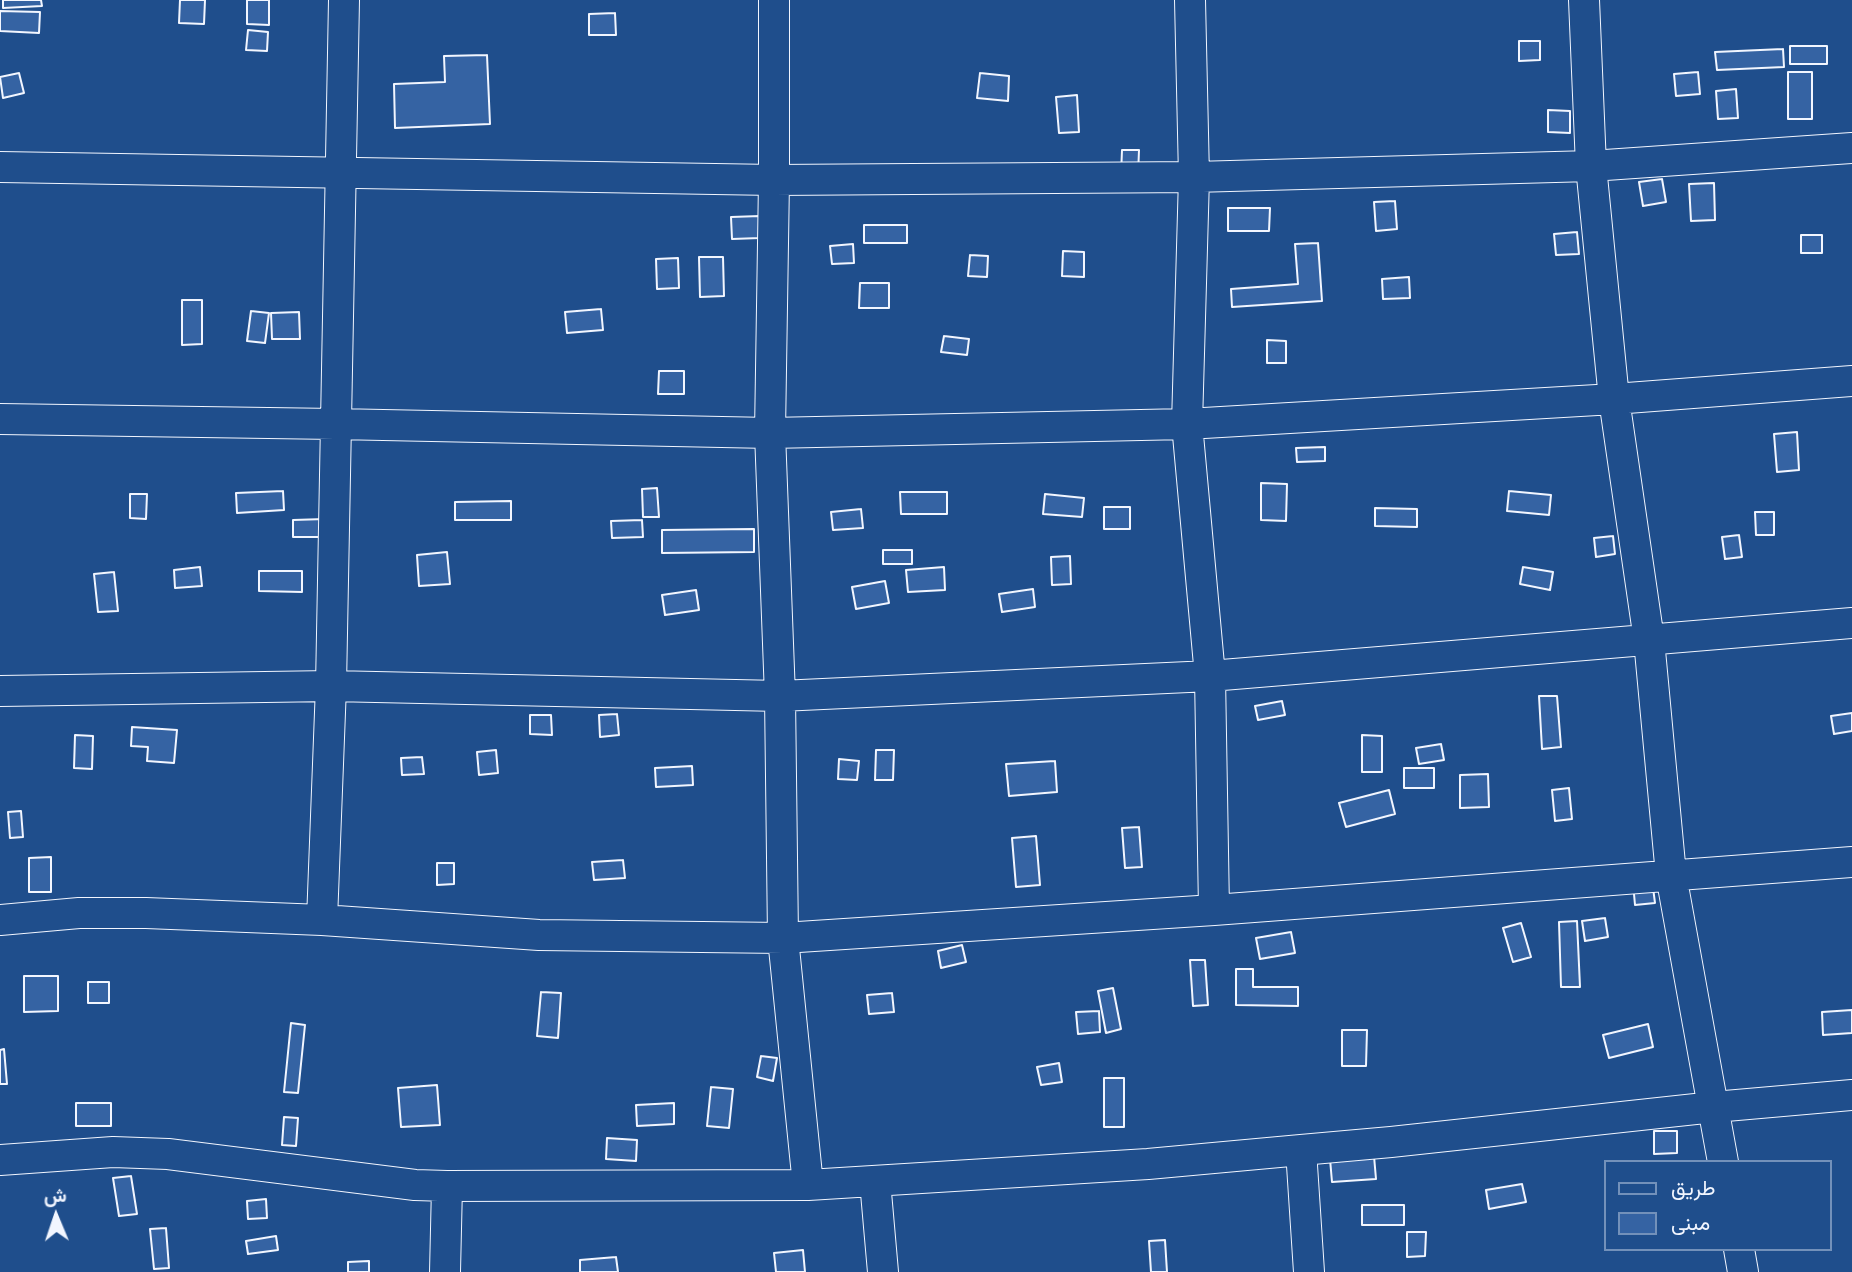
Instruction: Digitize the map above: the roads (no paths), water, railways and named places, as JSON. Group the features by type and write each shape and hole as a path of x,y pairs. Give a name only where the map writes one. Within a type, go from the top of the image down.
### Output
{"street":[{"path":"322,920 331,686 344,0"},
{"path":"774,0 775,180 770,433 780,696 783,938 808,1185"},
{"path":"1189,0 1194,177 1187,424 1210,676 1214,909"},
{"path":"1584,0 1591,166 1614,399 1649,640 1671,875 1723,1160"},
{"path":"0,167 775,180 1194,177 1591,166 1852,148"},
{"path":"0,419 770,433 1187,424 1852,382"},
{"path":"0,691 331,686 780,696 1210,676 1852,623"},
{"path":"0,920 79,913 146,913 322,920 539,935 783,938 1852,862"},
{"path":"0,1160 113,1152 168,1154 415,1185 447,1186 808,1185 1148,1164 1852,1095"},
{"path":"1301,1150 1309,1272"},
{"path":"875,1181 883,1272"},
{"path":"446,1272 447,1186"},
{"path":"1739,1251 1743,1272"}]}
